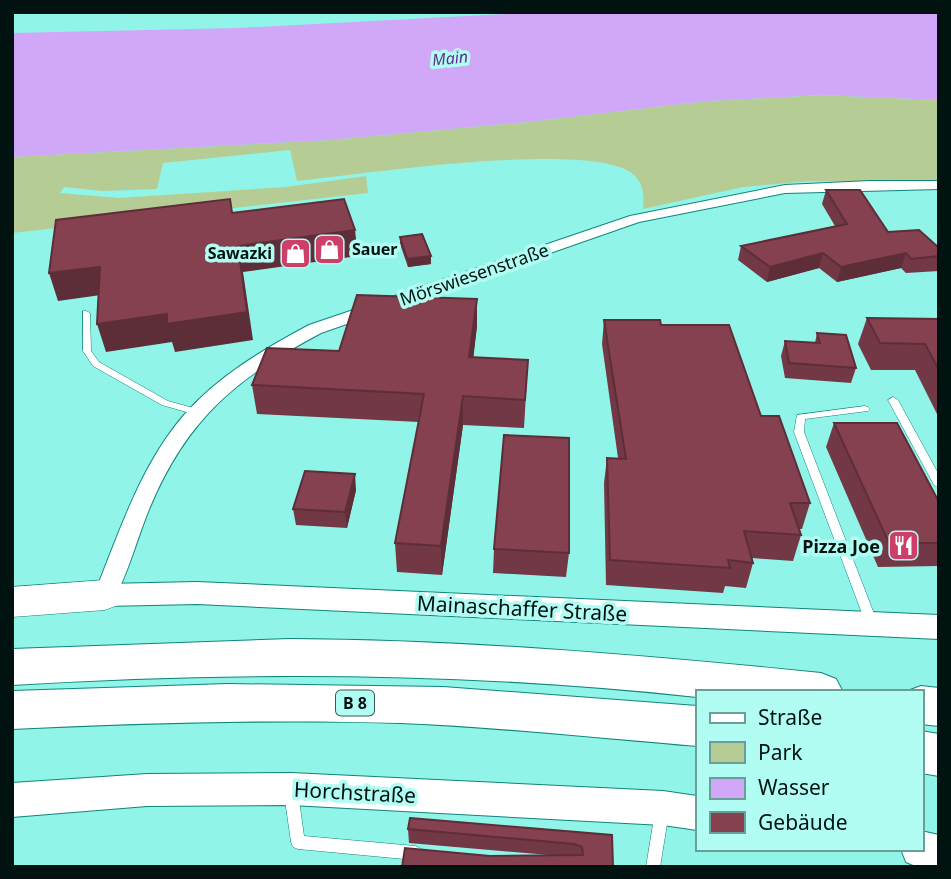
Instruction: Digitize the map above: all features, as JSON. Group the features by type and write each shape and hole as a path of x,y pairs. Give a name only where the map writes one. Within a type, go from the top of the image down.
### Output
{"highway":[{"path":"12,667 151,658 321,657 442,660 567,667 801,690"},
{"name":"B 8","path":"12,710 137,704 359,703 567,713 696,726"}],"main road":[{"path":"12,602 105,594"}],"street":[{"name":"Mörswiesenstraße","path":"105,594 162,459 197,412 240,373 279,347 315,329 635,219 726,198 785,189 870,184 939,185"},
{"name":"Mainaschaffer Straße","path":"105,594 211,593 939,627"},
{"name":"Horchstraße","path":"12,800 147,790 291,789 663,808 696,813"}],"lane":[{"path":"86,313 87,351 96,364 165,403 197,412"},
{"path":"894,400 939,485"},
{"path":"865,410 800,416 799,432 872,624"},
{"path":"291,789 298,842 435,855"},
{"path":"653,867 663,808"}],"green space":[{"path":"821,95 939,100 939,183 811,181 743,187 643,209 642,190 637,178 609,164 571,159 524,159 419,167 297,181 290,150 163,163 157,189 102,191 64,187 60,193 119,198 286,187 366,176 368,193 12,233 12,157 330,140 527,122 708,101"}],"water":[{"name":"Main","path":"543,12 939,12 939,100 821,95 708,101 527,122 330,140 12,157 12,33 238,28"}],"building":[{"path":"826,190 860,190 888,232 919,230 939,248 939,256 911,259 906,253 841,267 823,253 770,267 741,246 847,224"},
{"path":"230,199 232,213 344,199 355,230 238,246 247,312 167,324 167,314 97,324 100,267 49,273 56,220"},
{"path":"422,234 431,256 407,259 400,237"},
{"path":"357,295 477,299 469,357 528,360 525,400 463,396 441,546 395,543 424,394 252,385 267,348 339,351"},
{"path":"867,318 939,319 939,370 925,344 880,343"},
{"path":"604,320 660,320 661,325 729,325 761,416 779,416 810,503 790,503 801,535 744,531 753,563 728,560 730,568 610,560 607,458 626,459"},
{"path":"817,333 846,335 856,368 789,363 785,341 820,343"},
{"path":"834,423 897,423 939,502 939,543 889,543"},
{"path":"504,435 569,438 569,553 494,549"},
{"path":"305,471 355,474 345,512 293,509"},
{"path":"410,818 612,835 613,867 402,867 405,848 490,856 583,855 582,847 574,844 408,829"}],"place":[{"name":"Sauer","path":"329,249"},
{"name":"Sawazki","path":"295,253"},
{"name":"Pizza Joe","path":"903,546"}]}
